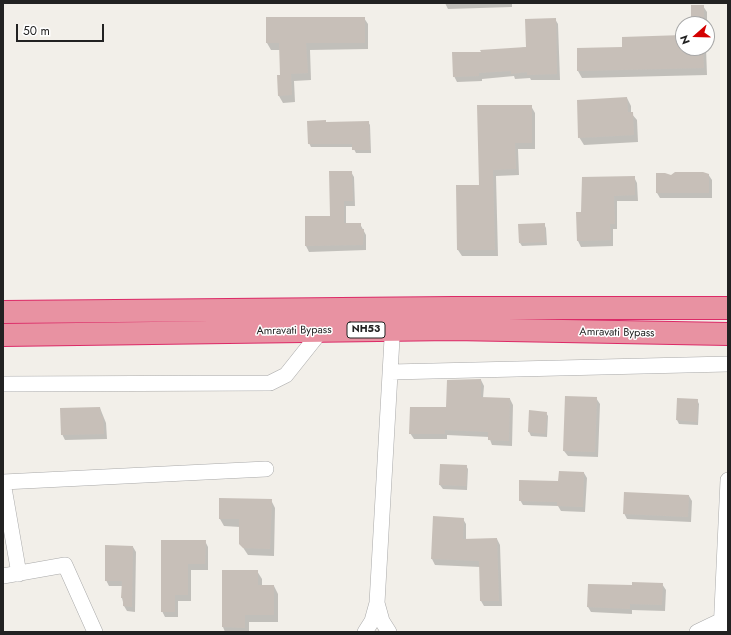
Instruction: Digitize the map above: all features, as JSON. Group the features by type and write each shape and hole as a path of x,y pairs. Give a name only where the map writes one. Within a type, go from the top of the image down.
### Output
{"highway":[{"name":"Amravati Bypass","path":"3,312 394,308 728,308"},
{"name":"Amravati Bypass","path":"3,335 453,329 728,334"}],"street":[{"path":"364,632 372,621 377,603 394,308"},
{"path":"3,384 270,383 286,375 321,331"},
{"path":"391,372 728,364"},
{"path":"19,574 3,482 266,470"},
{"path":"697,632 722,626 728,480"},
{"path":"3,576 65,565 95,632"},
{"path":"377,603 382,621 388,632"}],"building":[{"path":"691,5 704,5 704,16 691,16"},
{"path":"266,17 365,17 365,43 306,43 308,73 291,74 292,95 278,96 277,75 280,75 279,43 266,43"},
{"path":"556,18 557,74 527,75 527,72 511,74 511,71 479,73 479,76 453,77 452,52 481,52 480,50 526,47 525,19"},
{"path":"675,35 675,56 703,56 704,68 577,71 577,48 622,47 622,37"},
{"path":"627,97 628,112 633,112 634,135 578,138 577,100"},
{"path":"477,105 532,105 532,143 515,143 516,169 493,170 495,250 457,250 456,185 479,185"},
{"path":"326,120 326,122 369,121 370,150 352,150 352,144 308,144 307,121"},
{"path":"329,171 352,171 353,201 344,201 344,223 361,223 361,229 364,229 363,245 305,246 305,216 330,216"},
{"path":"675,172 703,172 709,174 709,193 656,193 656,173 671,175"},
{"path":"635,176 635,195 614,196 615,224 610,224 611,240 577,241 576,212 581,212 582,177"},
{"path":"545,223 545,242 519,243 518,224"},
{"path":"481,379 481,397 510,398 509,441 488,440 488,432 445,430 445,434 409,434 410,407 446,407 447,380"},
{"path":"565,396 597,397 595,452 563,451"},
{"path":"677,398 698,399 697,422 676,420"},
{"path":"100,407 101,416 103,416 104,434 61,435 60,408"},
{"path":"529,410 547,412 545,434 528,432"},
{"path":"440,464 467,465 466,486 439,485"},
{"path":"559,471 584,472 583,507 557,506 557,502 519,501 519,480 558,481"},
{"path":"624,492 689,495 688,517 623,514"},
{"path":"219,498 272,499 270,549 243,548 239,544 239,519 219,519"},
{"path":"433,516 464,518 463,539 497,538 499,601 480,601 479,561 431,559"},
{"path":"161,540 206,540 205,564 188,564 188,595 175,595 175,612 161,612"},
{"path":"105,545 133,546 132,607 123,606 123,598 121,598 122,581 105,581"},
{"path":"222,570 258,570 258,585 274,585 274,615 245,615 245,628 222,627"},
{"path":"632,582 663,583 662,605 630,604 630,609 587,607 588,584 632,585"}]}
